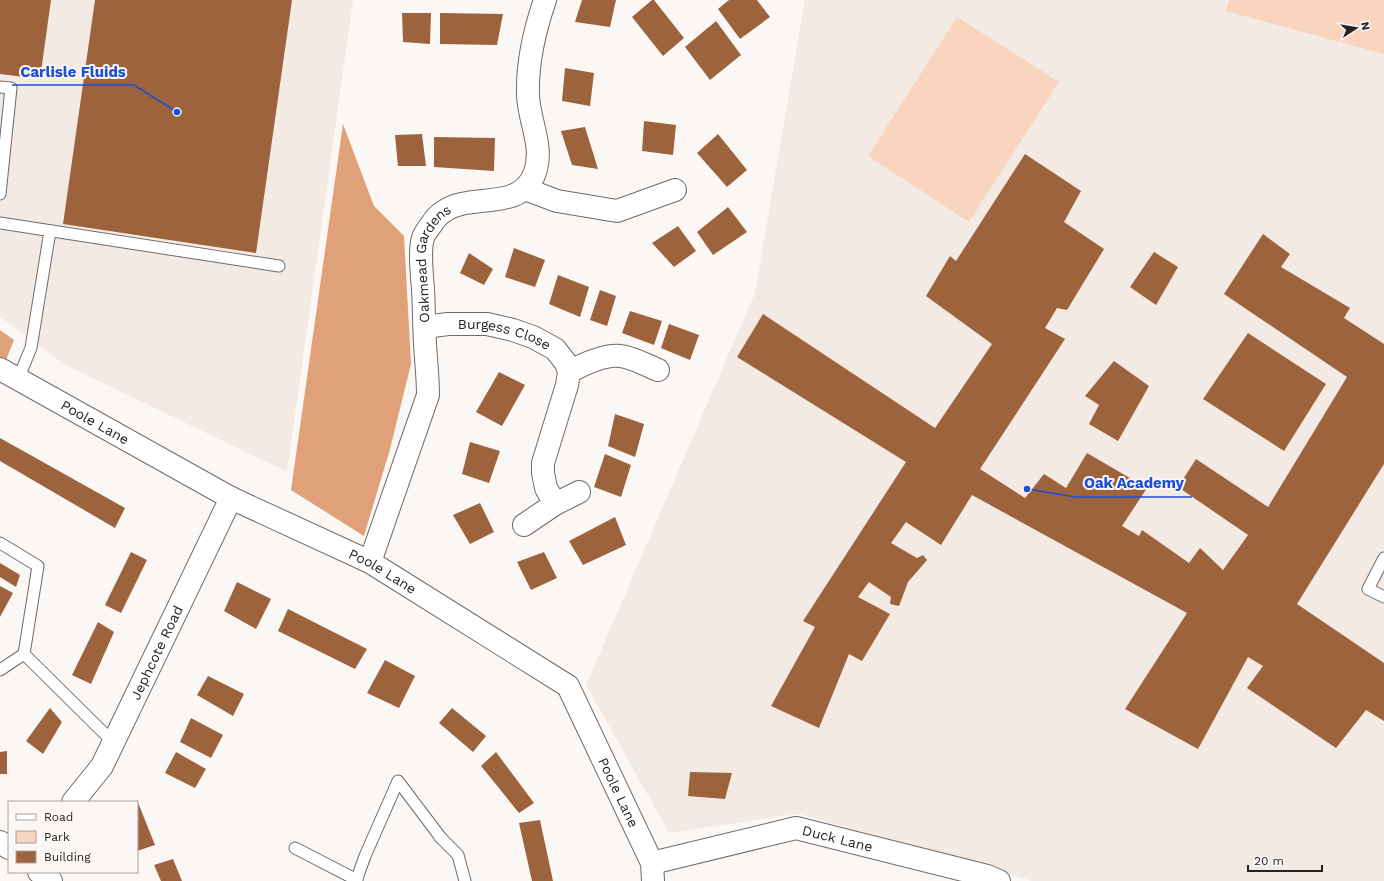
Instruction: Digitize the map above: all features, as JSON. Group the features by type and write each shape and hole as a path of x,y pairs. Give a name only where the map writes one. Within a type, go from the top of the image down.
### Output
{"street":[{"path":"545,0 540,16 529,70 528,93 529,112 538,145 538,163 533,177 525,188 557,201 617,211 675,190"},
{"name":"Oakmead Gardens","path":"370,562 428,395 422,255 423,237 434,220 444,211 477,201 502,199 525,188"},
{"name":"Burgess Close","path":"425,327 448,324 487,324 533,337 555,349 566,363 569,372"},
{"path":"555,504 546,488 543,463 567,385 569,372 584,364 606,357 619,356 635,360 658,370"},
{"name":"Poole Lane","path":"9,374 231,498 370,562 568,686 653,872"},
{"path":"524,525 555,504 579,492"},
{"name":"Jephcote Road","path":"74,801 102,766 114,743 231,498"},
{"name":"Duck Lane","path":"653,872 796,828 986,876 999,881"},
{"path":"40,873 51,881"}],"lane":[{"path":"0,87 11,88 0,194"},
{"path":"0,223 279,266"},
{"path":"9,374 31,348 50,231"},
{"path":"0,543 38,566 24,654 0,670"},
{"path":"1384,558 1368,589 1384,597"},
{"path":"24,654 114,743"},
{"path":"296,848 356,880 398,781 440,837 458,855 465,881"}],"shaded area":[{"path":"0,0 353,0 287,472 64,364 0,317"},
{"path":"805,0 1384,0 1384,881 1032,881 957,858 798,814 669,833 586,685 755,293"},
{"path":"343,124 374,206 404,236 411,364 390,449 364,536 291,490"},
{"path":"0,330 14,340 6,360 0,357"}],"green space":[{"path":"1229,0 1384,0 1384,54 1226,11"},
{"path":"957,17 1059,82 969,222 868,156"}],"building":[{"path":"0,0 51,0 40,79 0,74"},
{"path":"95,0 292,0 256,253 63,224"},
{"path":"582,0 616,0 610,27 575,22"},
{"path":"652,0 654,0 684,38 663,56 632,17"},
{"path":"729,0 757,0 770,17 740,39 718,9"},
{"path":"402,13 431,13 430,44 403,42"},
{"path":"440,13 503,14 497,45 440,44"},
{"path":"716,21 741,55 710,80 685,47"},
{"path":"565,68 594,73 590,106 562,101"},
{"path":"644,121 676,125 673,155 642,151"},
{"path":"585,127 598,169 572,165 561,131"},
{"path":"422,134 426,166 398,166 395,135"},
{"path":"718,134 747,170 727,187 697,153"},
{"path":"434,137 495,138 494,171 434,167"},
{"path":"1025,154 1081,191 1064,222 1104,249 1067,310 1057,308 1045,328 1065,339 980,469 1025,498 1044,474 1066,488 1087,453 1147,488 1122,526 1139,536 1142,530 1189,563 1200,548 1223,570 1248,535 1178,487 1196,459 1268,507 1347,377 1224,294 1263,234 1290,254 1281,267 1350,308 1344,318 1384,344 1384,464 1297,604 1384,663 1384,721 1366,710 1336,748 1247,688 1263,666 1248,657 1198,749 1125,709 1187,613 972,495 941,545 906,522 891,543 917,558 923,555 927,560 908,582 899,606 890,604 891,597 869,582 858,597 890,614 862,661 849,654 819,728 771,706 815,627 803,621 906,462 737,357 763,314 935,428 992,344 926,296 950,256 956,261"},
{"path":"728,207 747,232 713,255 697,232"},
{"path":"678,226 696,251 674,267 652,243"},
{"path":"514,248 545,260 535,287 505,277"},
{"path":"1154,252 1178,267 1156,305 1130,287"},
{"path":"469,253 493,269 484,285 460,273"},
{"path":"558,275 589,287 580,317 549,304"},
{"path":"600,290 616,296 607,326 590,320"},
{"path":"630,311 662,321 654,345 622,333"},
{"path":"669,324 699,335 690,360 661,348"},
{"path":"1248,333 1326,384 1284,451 1203,399"},
{"path":"1114,361 1149,386 1118,441 1089,424 1099,405 1085,396"},
{"path":"499,372 525,385 502,426 476,412"},
{"path":"615,414 644,424 635,457 608,446"},
{"path":"0,438 125,508 115,528 0,461"},
{"path":"470,442 500,451 489,483 462,474"},
{"path":"605,454 631,465 621,497 594,487"},
{"path":"480,503 494,532 470,544 453,515"},
{"path":"615,517 626,545 583,565 569,541"},
{"path":"131,552 147,560 121,613 105,605"},
{"path":"544,552 557,578 531,590 517,562"},
{"path":"0,563 20,575 16,587 0,577"},
{"path":"237,582 271,599 256,629 224,611"},
{"path":"0,586 13,593 0,617"},
{"path":"288,609 367,649 355,669 278,631"},
{"path":"98,622 114,632 91,684 72,675"},
{"path":"385,660 415,676 399,708 367,693"},
{"path":"208,676 244,694 233,716 197,695"},
{"path":"50,708 62,722 43,754 26,741"},
{"path":"452,708 486,736 473,752 439,723"},
{"path":"191,718 223,735 211,758 180,742"},
{"path":"7,751 7,774 0,774 0,752"},
{"path":"176,752 206,769 195,788 165,773"},
{"path":"496,752 534,803 519,813 481,766"},
{"path":"690,772 732,773 725,799 688,796"},
{"path":"138,802 155,845 138,851"},
{"path":"540,820 553,881 532,881 519,823"},
{"path":"173,859 182,881 161,881 154,865"}],"place":[{"name":"Carlisle Fluids","path":"177,112"},
{"name":"Oak Academy","path":"1027,489"}]}
